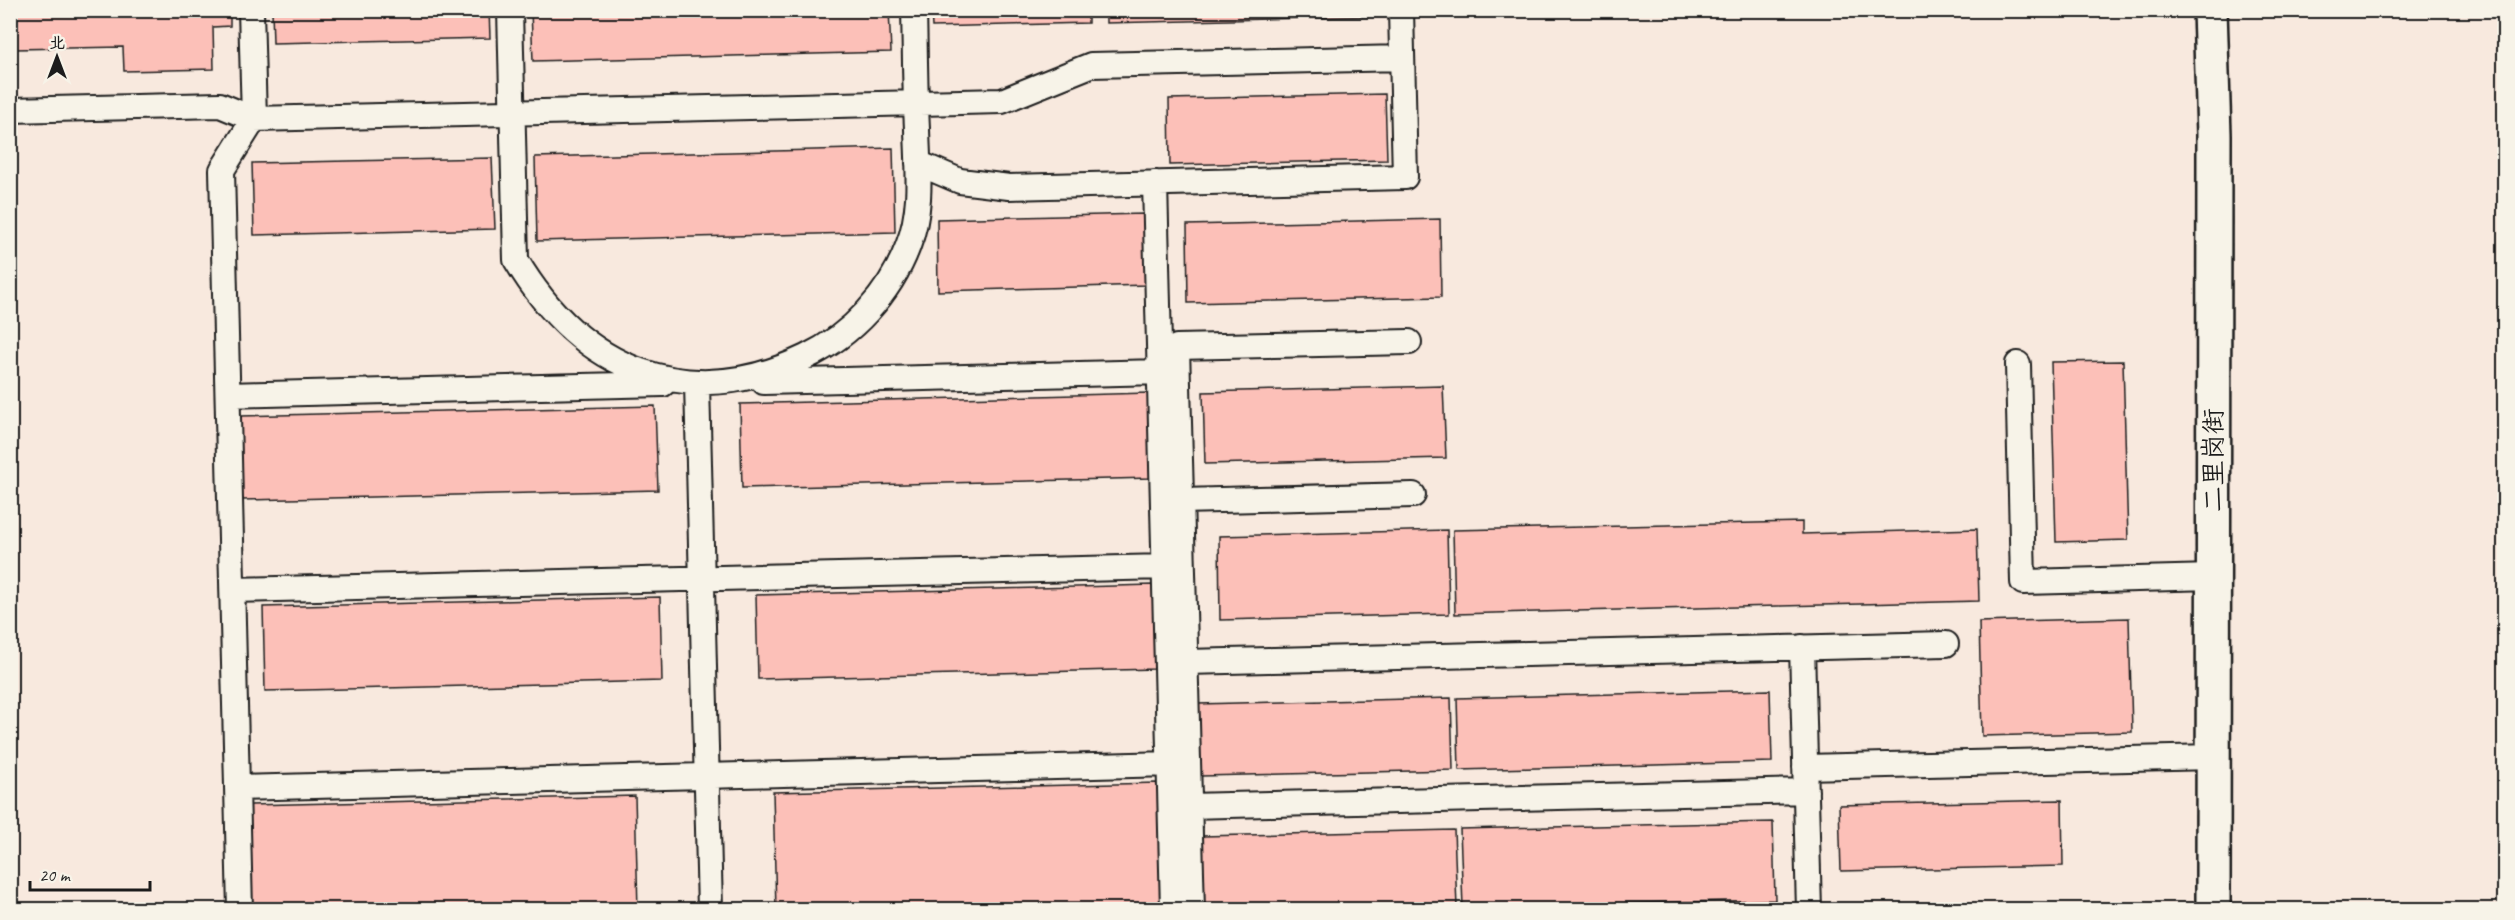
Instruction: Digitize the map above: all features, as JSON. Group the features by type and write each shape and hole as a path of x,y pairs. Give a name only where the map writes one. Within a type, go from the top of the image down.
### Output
{"street":[{"name":"二里岗街","path":"2210,10 2214,135 2213,909"}],"lane":[{"path":"240,909 222,170 254,119 251,10"},
{"path":"510,10 516,260 534,290 556,317 583,340 614,359 646,373 697,384 752,377 785,367 817,351 846,332 872,307 893,278 912,236 919,213 914,10"},
{"path":"918,163 938,173 984,185 1009,187 1405,177 1401,10"},
{"path":"10,110 220,105 254,119 1002,101 1091,65 1402,58"},
{"path":"1155,183 1173,909"},
{"path":"1192,909 1177,348 1409,342"},
{"path":"2018,364 2023,582 2213,577"},
{"path":"228,395 1160,372"},
{"path":"697,384 710,909"},
{"path":"1181,501 1413,495"},
{"path":"232,590 1165,567"},
{"path":"1186,662 1946,644"},
{"path":"1802,647 1809,909"},
{"path":"1805,767 2213,757"},
{"path":"237,788 1170,764"},
{"path":"1189,806 1806,791"}],"building":[{"path":"10,10 230,10 230,26 213,27 214,69 124,71 123,47 14,49 15,73 10,73"},
{"path":"272,10 489,10 490,38 273,43"},
{"path":"531,10 889,10 891,52 533,61"},
{"path":"931,10 1088,10 1088,23 932,27"},
{"path":"1106,10 1383,10 1383,16 1106,23"},
{"path":"1385,94 1387,160 1170,165 1169,99"},
{"path":"893,148 895,232 537,241 535,157"},
{"path":"492,158 495,229 254,235 252,163"},
{"path":"1144,214 1146,285 938,291 937,219"},
{"path":"1440,219 1441,297 1188,303 1187,225"},
{"path":"2123,361 2128,540 2056,542 2051,362"},
{"path":"1443,386 1446,458 1205,464 1203,392"},
{"path":"1149,393 1151,478 742,488 740,404"},
{"path":"655,406 658,490 242,500 240,416"},
{"path":"1802,522 1802,534 1977,529 1979,601 1455,614 1453,530"},
{"path":"1447,530 1449,614 1220,620 1219,536"},
{"path":"1153,585 1155,669 758,679 756,595"},
{"path":"660,597 662,681 265,691 263,607"},
{"path":"2129,618 2132,732 1982,736 1979,622"},
{"path":"1770,690 1772,762 1459,770 1457,698"},
{"path":"1451,698 1453,770 1201,776 1198,704"},
{"path":"1158,783 1161,910 776,910 773,792"},
{"path":"635,796 638,910 252,910 250,805"},
{"path":"2062,800 2063,866 1841,871 1839,805"},
{"path":"1773,822 1775,900 1463,907 1460,829"},
{"path":"1454,830 1457,908 1204,910 1202,836"}]}
